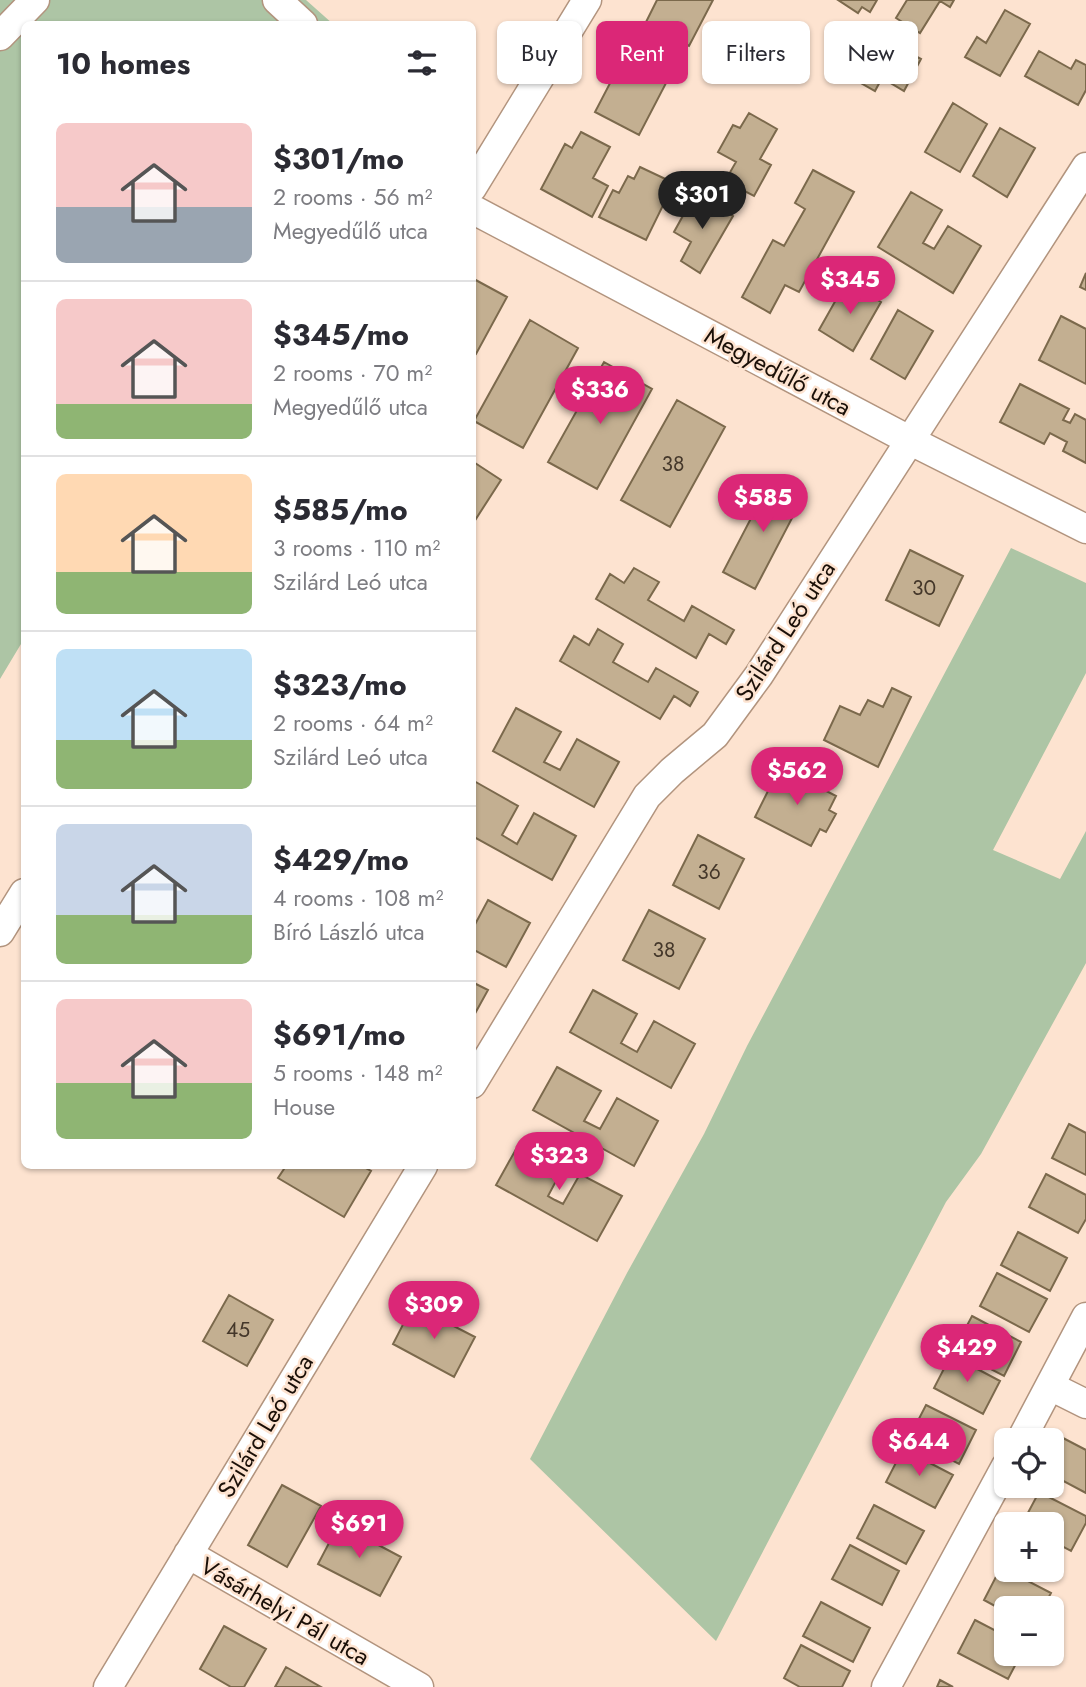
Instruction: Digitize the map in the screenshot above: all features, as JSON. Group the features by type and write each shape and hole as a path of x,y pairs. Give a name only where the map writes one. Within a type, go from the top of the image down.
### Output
{"street":[{"path":"0,36 35,0"},
{"path":"278,0 300,21"},
{"path":"476,181 587,0"},
{"name":"Szilárd Leó utca","path":"476,1077 647,796 671,771 715,735 759,675 811,590 911,441 1086,167"},
{"name":"Megyedűlő utca","path":"476,211 911,441 1086,529"},
{"path":"0,932 21,898"},
{"name":"Szilárd Leó utca","path":"108,1687 421,1169"},
{"path":"1027,1428 1086,1317"},
{"path":"1050,1386 1086,1404"},
{"path":"886,1687 994,1488"},
{"name":"Vásárhelyi Pál utca","path":"188,1554 380,1678 419,1687"}],"green space":[{"path":"0,0 306,0 330,21 21,21 21,644 0,679"},
{"path":"1011,548 1086,583 1086,673 993,850 1060,879 1086,831 1086,963 981,1154 946,1202 716,1641 530,1459 627,1273 704,1134 747,1046"}],"building":[{"path":"657,0 713,0 689,46 688,21 646,21"},
{"path":"838,0 877,0 870,12 862,7 858,13"},
{"path":"907,0 954,0 950,7 940,1 920,33 918,21 901,21 896,18"},
{"path":"1005,10 1030,24 1000,76 965,57 977,37 986,43"},
{"path":"1039,51 1071,69 1076,60 1086,65 1086,90 1078,105 1025,76"},
{"path":"610,84 666,84 639,135 595,112"},
{"path":"863,84 879,84 875,91"},
{"path":"892,84 908,84 904,91"},
{"path":"953,103 987,124 960,172 925,152"},
{"path":"749,113 777,129 760,159 771,165 754,196 725,181 736,162 718,152 733,125 740,128"},
{"path":"1000,128 1035,148 1007,197 973,176"},
{"path":"581,132 610,147 593,178 608,186 592,217 541,189 565,144 572,148"},
{"path":"640,167 674,183 646,240 599,217 613,190 619,193 628,176 634,179"},
{"path":"813,170 854,192 799,292 785,285 770,313 742,297 773,240 784,246 805,209 795,203"},
{"path":"911,192 942,210 923,243 934,249 948,226 981,246 953,293 878,247"},
{"path":"695,194 733,216 700,273 681,261 691,242 674,232"},
{"path":"1086,273 1086,290 1080,287"},
{"path":"476,280 507,297 476,354"},
{"path":"846,282 881,302 853,351 819,330"},
{"path":"898,310 933,331 905,379 871,359"},
{"path":"1061,316 1086,329 1086,384 1039,360"},
{"path":"530,320 578,348 523,448 476,422 476,417"},
{"path":"604,362 652,389 597,489 548,462"},
{"path":"1020,384 1069,409 1063,420 1070,423 1075,414 1086,420 1086,463 1063,451 1067,442 1050,433 1044,444 1000,422"},
{"path":"677,400 725,427 670,527 621,500"},
{"path":"476,464 501,480 476,519"},
{"path":"771,480 803,497 755,589 723,572"},
{"path":"910,550 963,576 939,626 886,600"},
{"path":"634,568 659,582 648,600 684,621 692,606 734,630 726,644 709,634 696,658 596,599 610,574 624,583"},
{"path":"598,629 623,644 613,662 648,682 656,668 698,692 690,706 674,696 660,719 560,661 574,636 589,645"},
{"path":"892,688 911,697 878,767 824,740 840,706 860,715 868,700 883,707"},
{"path":"516,708 561,732 544,762 560,770 577,739 619,762 594,807 493,751"},
{"path":"780,767 836,796 829,810 836,814 826,832 820,829 811,846 755,817"},
{"path":"476,782 518,806 502,835 517,844 534,813 576,836 552,880 476,838"},
{"path":"698,835 744,859 719,909 673,885"},
{"path":"488,900 530,923 506,967 476,951 476,922"},
{"path":"649,910 705,939 679,989 623,960"},
{"path":"476,984 488,990 476,1012"},
{"path":"593,990 637,1014 621,1043 637,1052 654,1021 695,1044 671,1088 570,1032"},
{"path":"557,1067 601,1091 584,1121 600,1129 617,1098 658,1121 634,1166 533,1110"},
{"path":"1069,1124 1086,1133 1086,1175 1052,1158"},
{"path":"520,1142 564,1166 548,1196 555,1200 563,1204 580,1174 622,1196 597,1241 496,1185"},
{"path":"284,1169 371,1171 344,1217 278,1178"},
{"path":"1046,1174 1086,1195 1086,1219 1078,1233 1029,1207"},
{"path":"1018,1232 1067,1258 1050,1291 1001,1265"},
{"path":"997,1273 1047,1299 1029,1332 980,1306"},
{"path":"229,1295 273,1320 247,1366 203,1341"},
{"path":"413,1305 475,1337 454,1377 393,1344"},
{"path":"972,1316 1021,1342 1004,1376 954,1350"},
{"path":"951,1355 1000,1381 983,1414 934,1388"},
{"path":"926,1405 976,1430 959,1464 909,1438"},
{"path":"1064,1439 1086,1450 1086,1493 1064,1481"},
{"path":"903,1449 953,1475 935,1508 886,1482"},
{"path":"282,1485 321,1506 287,1567 248,1545"},
{"path":"1036,1498 1051,1498 1086,1516 1086,1523 1071,1551 1064,1547 1064,1512 1028,1512"},
{"path":"874,1505 924,1531 906,1564 857,1538"},
{"path":"339,1524 401,1557 380,1596 318,1564"},
{"path":"850,1545 899,1571 882,1605 832,1579"},
{"path":"994,1581 1030,1582 1051,1593 1049,1596 994,1596 994,1605 984,1600"},
{"path":"821,1602 870,1628 853,1662 803,1636"},
{"path":"975,1620 994,1630 994,1666 1015,1666 1008,1679 958,1653"},
{"path":"224,1626 266,1649 244,1687 231,1687 200,1669"},
{"path":"801,1645 850,1671 842,1687 800,1687 784,1678"},
{"path":"286,1667 321,1687 275,1687"},
{"path":"940,1680 953,1687 937,1687"}]}
